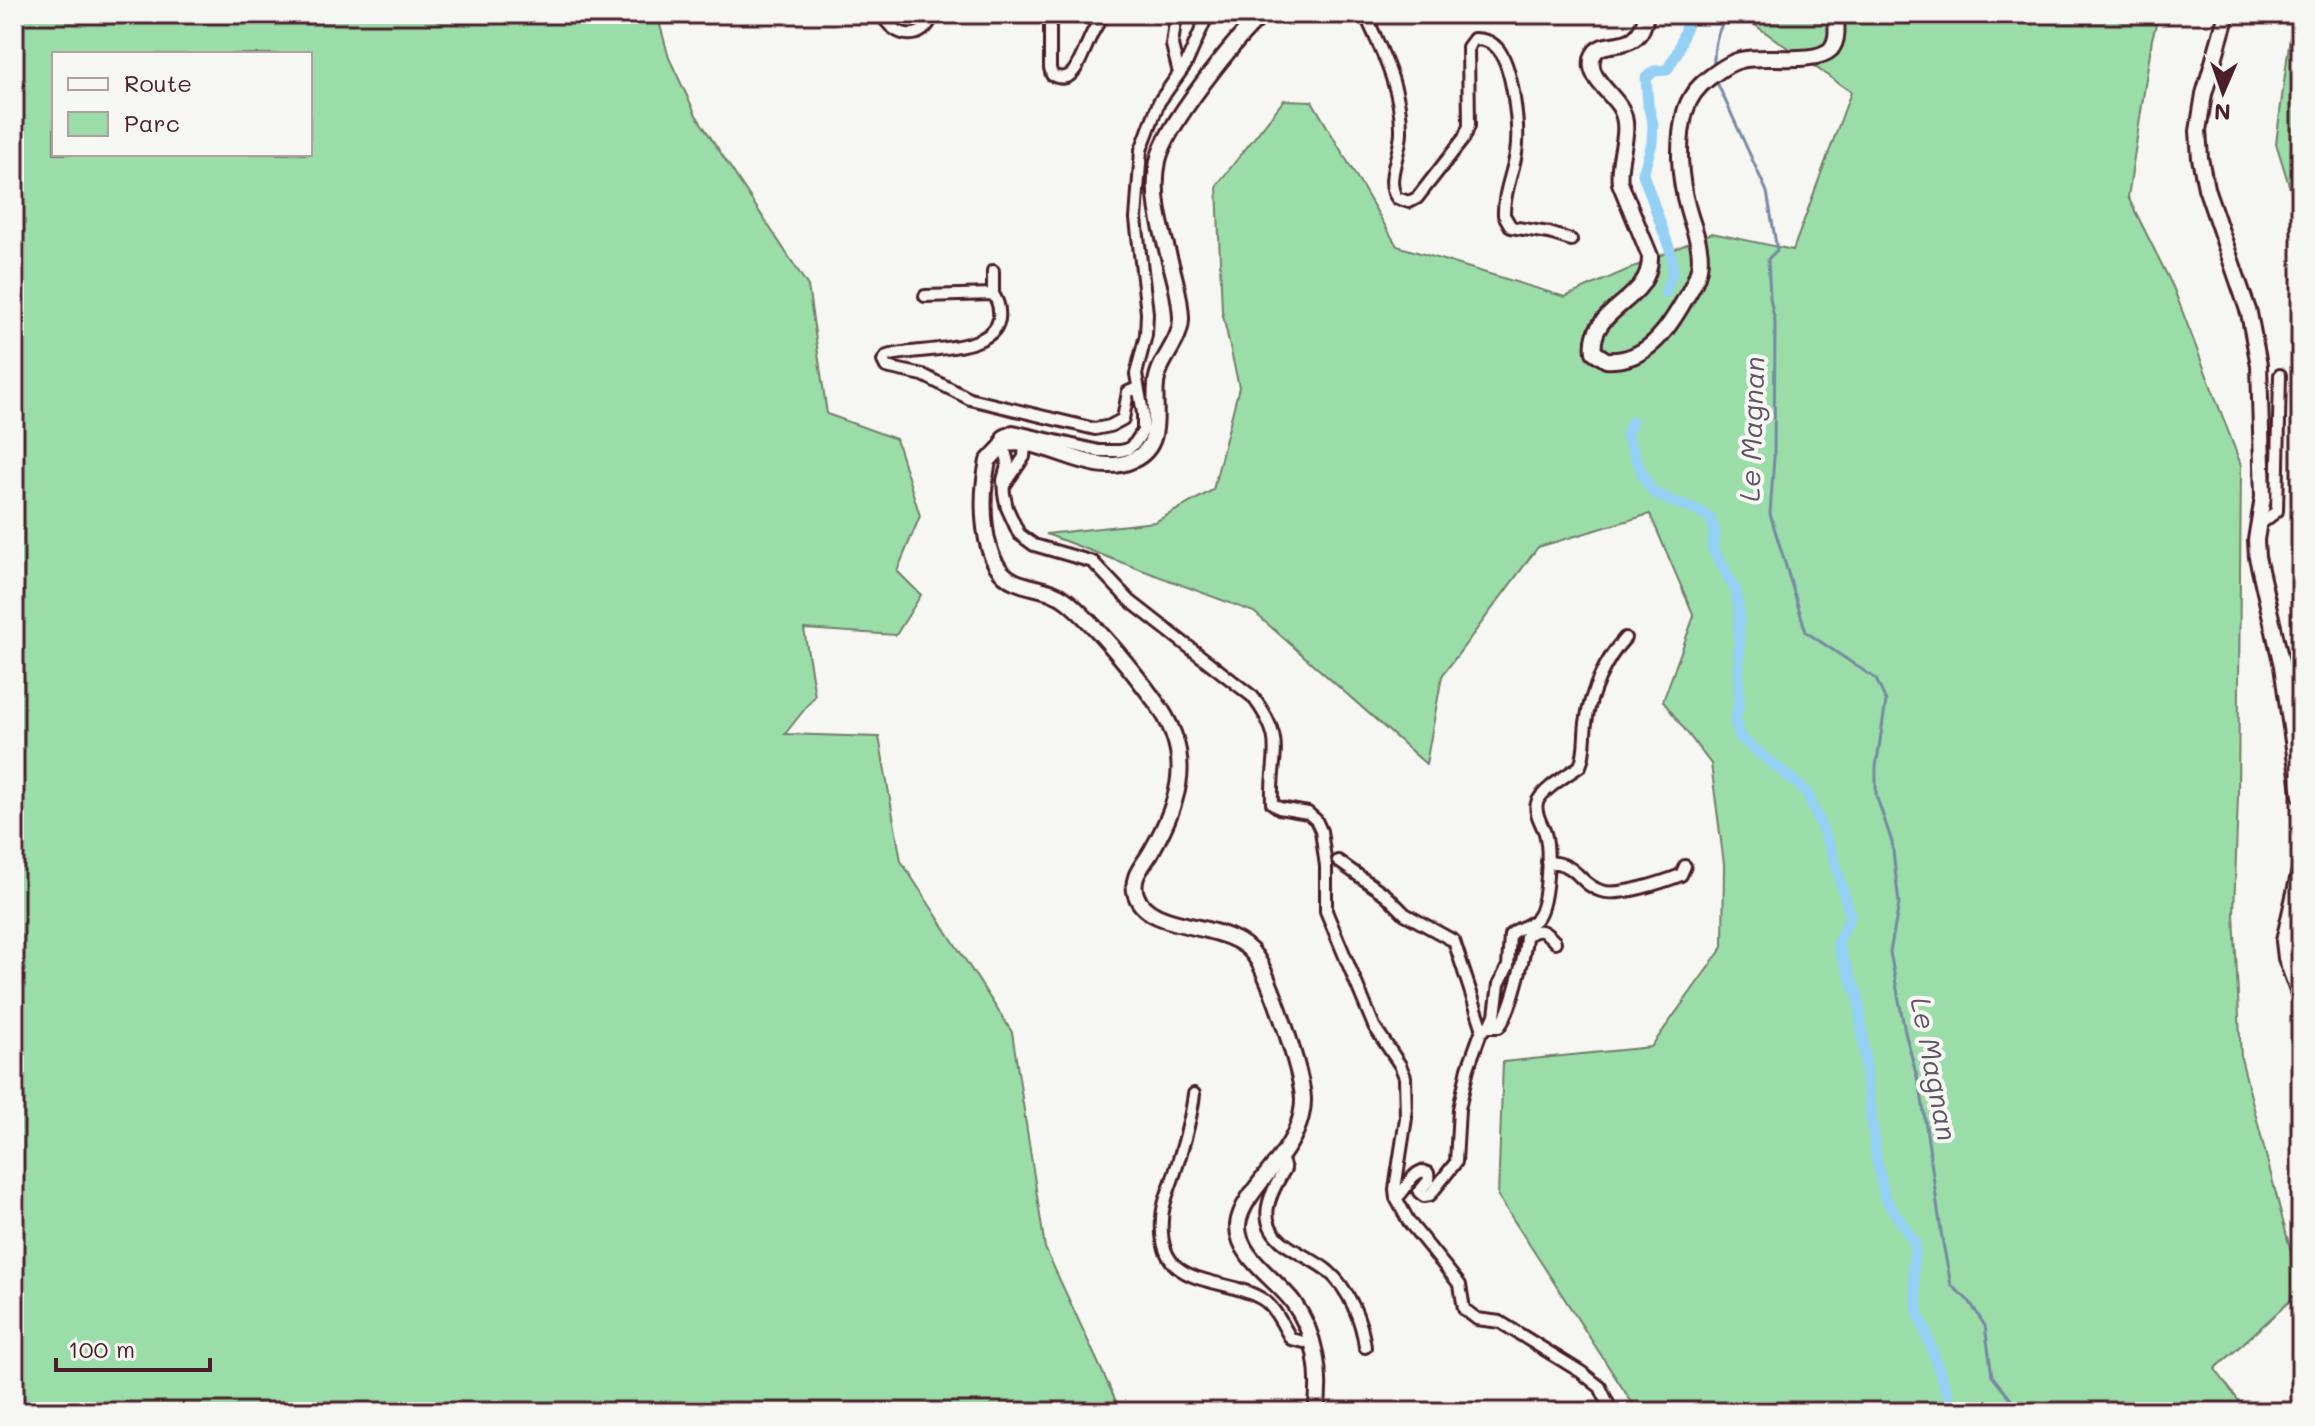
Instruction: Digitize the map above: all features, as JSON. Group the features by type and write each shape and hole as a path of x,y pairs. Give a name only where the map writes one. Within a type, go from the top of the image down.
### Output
{"street":[{"path":"882,14 890,28 912,35 925,30 933,14"},
{"path":"1050,14 1050,68 1057,78 1073,72 1095,26 1106,14"},
{"path":"1176,14 1172,45 1179,73"},
{"path":"1208,14 1186,64 1159,102 1141,150 1136,219 1147,313 1146,335 1137,363 1137,388 1143,413 1143,431 1135,443 1120,451 1099,451 1013,431 1003,436 1008,462 1004,486 1007,508 1019,534 1034,545 1093,562 1130,601 1253,697 1268,717 1274,734 1275,751 1272,803 1279,808 1308,813 1316,820 1326,866 1326,911 1374,1026 1404,1072 1406,1118 1396,1198 1409,1222 1460,1285 1464,1309 1477,1319 1500,1322 1581,1372 1600,1387 1612,1412"},
{"path":"1263,14 1233,46 1189,105 1164,143 1157,162 1157,195 1181,327 1157,372 1154,437 1138,457 1118,464 1092,461 1025,444 1003,445 991,456 986,468 985,527 992,560 1010,579 1054,593 1076,609 1149,692 1175,733 1181,763 1178,787 1164,828 1136,874 1136,896 1149,912 1244,942 1256,957 1290,1046 1302,1090 1301,1121 1281,1157 1243,1209 1238,1225 1245,1250 1294,1304 1311,1339 1319,1376 1316,1412"},
{"path":"1365,14 1401,105 1401,139 1391,187 1397,198 1409,202 1422,194 1464,138 1471,113 1468,47 1474,39 1488,41 1496,47 1504,62 1517,124 1516,151 1504,206 1506,221 1517,229 1549,233 1571,240"},
{"path":"1646,14 1644,26 1634,40 1600,49 1593,57 1592,66 1597,78 1621,109 1625,121 1618,173 1648,247 1650,267 1640,289 1606,316 1593,347 1602,359 1612,361 1641,353 1663,335 1693,287 1699,268 1699,246 1687,205 1680,143 1685,109 1696,88 1740,60 1812,57 1826,53 1837,37 1836,14"},
{"path":"2227,14 2204,94 2198,131 2200,158 2206,188 2249,313 2259,365 2263,497 2257,557 2282,666 2301,786"},
{"path":"993,271 993,294 997,299 1000,318 992,334 951,348 892,354 884,359 883,364 892,369 923,375 970,399 1095,429 1123,419 1128,392 1137,388"},
{"path":"925,296 993,294"},
{"path":"2259,525 2277,511 2280,375"},
{"path":"1004,486 1024,457 1025,444"},
{"path":"1016,471 1042,448"},
{"path":"1396,1198 1412,1177 1422,1171 1428,1173 1429,1180 1419,1192 1424,1196 1430,1195 1456,1162 1459,1109 1468,1068 1485,1029 1495,1015 1499,984 1508,966 1510,935 1533,923 1543,905 1546,835 1537,812 1537,802 1541,795 1580,766 1586,721 1595,689 1612,653 1625,638"},
{"path":"1338,861 1386,895 1405,914 1454,941 1485,1029"},
{"path":"1547,862 1567,865 1600,891 1614,893 1667,881 1681,875 1685,866"},
{"path":"2301,866 2284,941 2286,958 2301,999"},
{"path":"1485,1029 1499,1027 1505,1019 1525,957 1526,936 1541,929 1555,942"},
{"path":"1194,1094 1186,1137 1163,1210 1162,1236 1169,1258 1190,1276 1264,1300 1291,1339 1304,1342 1311,1339"},
{"path":"1281,1157 1285,1169 1266,1204 1269,1222 1289,1248 1325,1268 1335,1278 1359,1320 1365,1347"}],"green space":[{"path":"14,14 657,14 669,58 696,115 808,286 827,414 896,439 920,516 897,571 921,595 896,635 804,629 815,696 785,734 879,737 901,861 1012,1032 1045,1248 1121,1412 14,1412"},
{"path":"1739,14 2159,14 2152,39 2128,197 2173,287 2241,465 2234,913 2241,1058 2301,1291 2215,1369 2247,1412 1638,1412 1498,1196 1503,1062 1651,1047 1723,947 1724,864 1711,764 1663,701 1694,616 1650,514 1538,547 1442,676 1426,764 1254,612 1046,534 1155,522 1213,490 1239,387 1222,311 1217,185 1284,100 1312,101 1397,246 1565,297 1712,233 1793,250 1851,92"},
{"path":"2293,14 2301,14 2301,224 2276,143"}],"waterway":[{"path":"1665,293 1673,271 1672,256 1643,174 1652,143 1653,124 1646,78 1654,71 1667,70 1678,51 1690,14"},
{"name":"Le Magnan","path":"1714,67 1716,39 1728,14"},
{"name":"Le Magnan","path":"1715,78 1767,192 1777,250 1768,259 1775,322 1774,458 1770,514 1806,632 1876,679 1886,701 1876,767 1876,795 1892,842 1899,904 1890,952 1905,1032 1921,1092 1942,1238 1951,1285 1970,1302 1985,1326 1992,1376 2013,1402 2016,1412"},
{"path":"1632,422 1626,435 1650,488 1711,519 1715,531 1712,547 1736,591 1739,612 1739,704 1735,721 1740,737 1806,791 1831,849 1850,915 1838,946 1858,996 1876,1157 1885,1198 1915,1243 1913,1269 1918,1311 1949,1398"}]}
